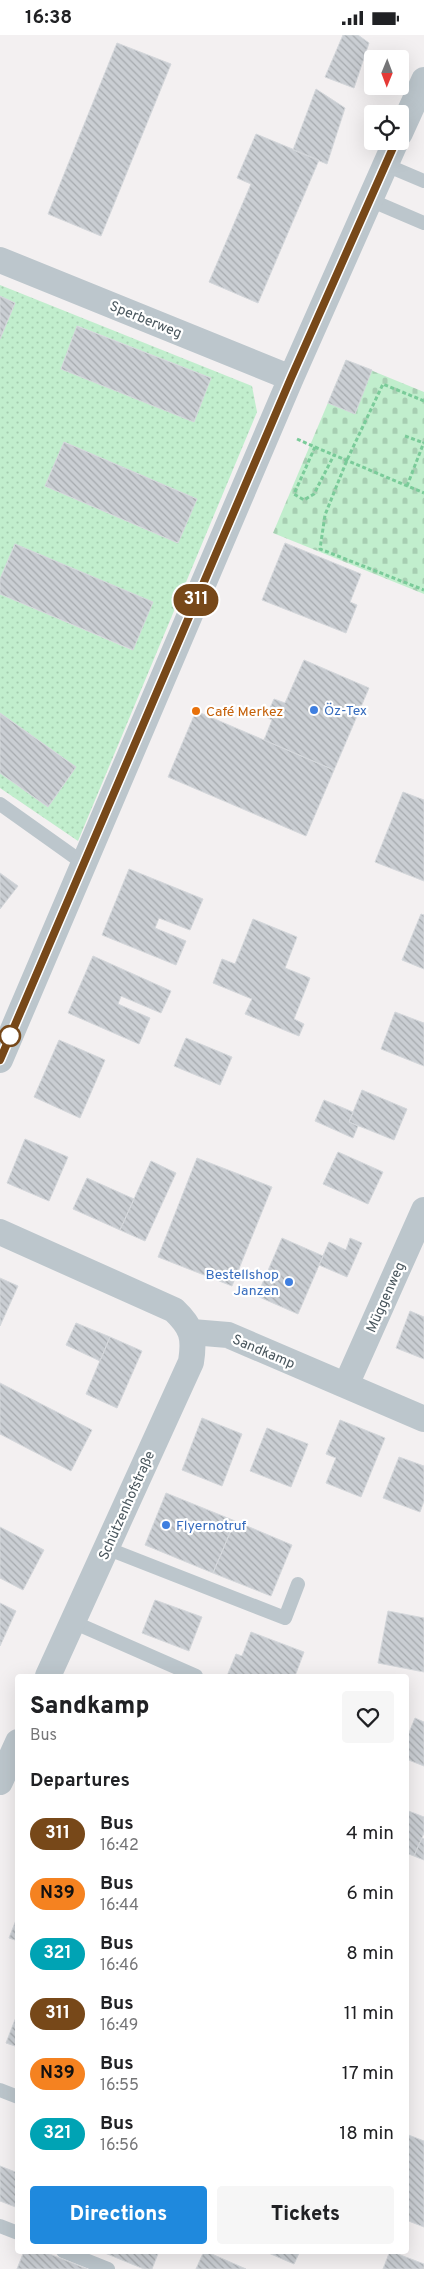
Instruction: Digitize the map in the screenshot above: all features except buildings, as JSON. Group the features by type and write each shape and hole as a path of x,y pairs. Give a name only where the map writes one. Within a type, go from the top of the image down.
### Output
{"street":[{"path":"409,113 424,80"},
{"path":"0,1060 291,378 392,150"},
{"name":"Sperberweg","path":"0,260 291,378"},
{"name":"Müggenweg","path":"346,1385 424,1209"},
{"path":"0,1232 174,1310 192,1332"},
{"name":"Sandkamp","path":"192,1332 228,1335 424,1419"},
{"name":"Schützenhofstraße","path":"49,1674 191,1362 192,1332"}],"lane":[{"path":"386,165 424,181"},
{"path":"370,201 424,223"},
{"path":"0,804 83,863"},
{"path":"106,1548 285,1618 298,1584"},
{"path":"72,1622 191,1674"},
{"path":"0,2090 15,2096"},
{"path":"0,2226 15,2232"},
{"path":"70,2254 108,2269"}],"path":[{"path":"424,401 384,383 347,460 325,515 320,549 424,590"},
{"path":"271,427 424,493"},
{"path":"405,435 424,443 407,486"},
{"path":"315,447 294,493 304,500 314,494 334,455"}],"green space":[{"path":"0,285 252,386 257,412 78,841 0,788 0,773 48,807 76,767 0,713 0,594 132,650 15,545 0,579 0,339 15,303 0,296","holes":["78,326 211,378 194,421 61,369","64,442 196,499 178,543 45,486"]},
{"path":"346,360 424,392 424,594 273,533"}],"bus line":[{"name":"311","path":"0,1060 106,807 264,445 291,378 392,150"}],"place":[{"name":"Öz-Tex","path":"314,710"},
{"name":"Café Merkez","path":"196,711"},
{"name":"Bestellshop Janzen","path":"289,1282"},
{"name":"Flyernotruf","path":"166,1525"}]}
